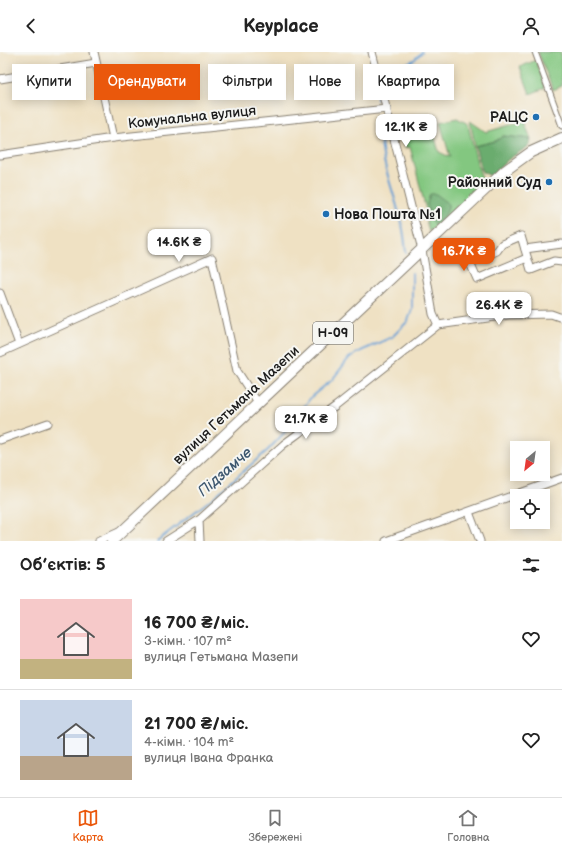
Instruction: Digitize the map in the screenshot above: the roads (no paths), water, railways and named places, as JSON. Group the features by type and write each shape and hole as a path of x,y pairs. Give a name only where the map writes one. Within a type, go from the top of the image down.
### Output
{"main road":[{"name":"вулиця Гетьмана Мазепи","path":"112,541 513,164 531,152 562,138"}],"street":[{"path":"94,52 113,138"},
{"path":"372,52 422,250 433,314 438,325"},
{"path":"535,52 562,126"},
{"path":"0,79 96,63"},
{"name":"Комунальна вулиця","path":"0,155 113,138 387,109"},
{"path":"527,258 477,279 470,263 497,252 502,244 521,236 531,270 554,261 562,262"},
{"path":"524,248 562,244"},
{"path":"0,353 212,258 237,371 258,403"},
{"path":"0,293 19,344"},
{"path":"166,541 199,520 284,444 336,406 438,325 509,315 551,314 562,318"},
{"path":"0,440 48,423"},
{"path":"386,541 562,478"},
{"path":"469,512 480,541"},
{"path":"199,520 200,541"},
{"path":"98,541 124,530"}],"waterway":[{"name":"Підзамче","path":"405,64 414,60 422,52"},
{"name":"Підзамче","path":"381,119 381,146 387,173 399,212 406,252"},
{"name":"Підзамче","path":"157,541 209,501 268,450 285,432 312,396 332,380 349,358 392,337 408,321 412,309 412,273"}],"place":[{"name":"РАЦС","path":"536,117"},
{"name":"Районний Суд","path":"549,182"},
{"name":"Нова Пошта №1","path":"326,214"}]}
